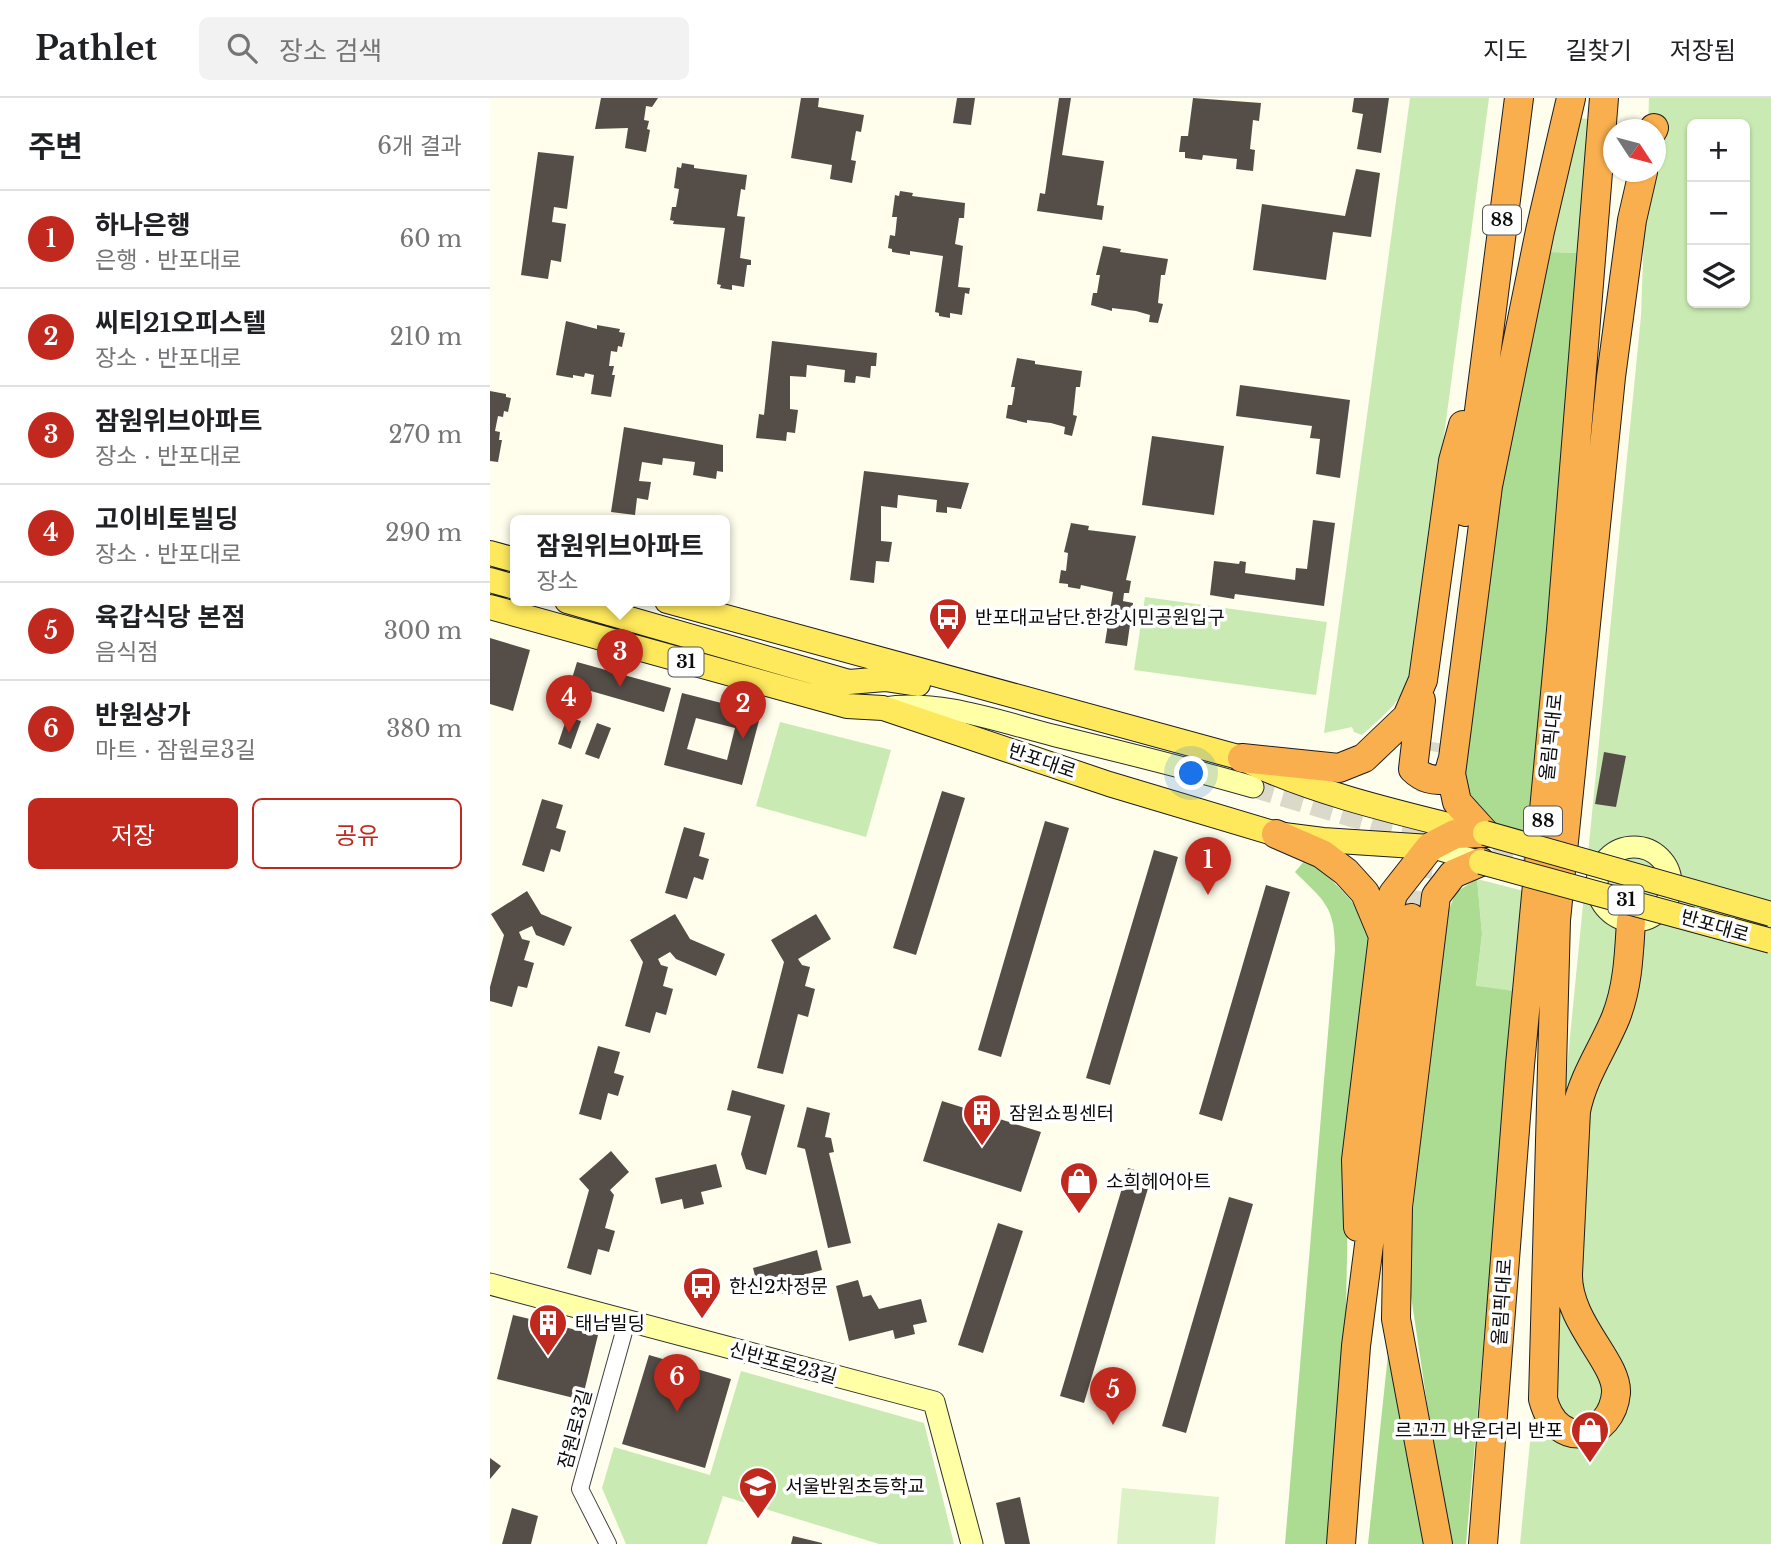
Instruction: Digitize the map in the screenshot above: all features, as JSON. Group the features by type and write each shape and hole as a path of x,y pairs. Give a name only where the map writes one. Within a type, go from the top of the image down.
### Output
{"highway":[{"name":"88","path":"1446,748 1487,341 1518,98"},
{"path":"1487,341 1452,461 1413,769 1428,779 1447,779 1446,748 1488,486 1540,231 1572,98"},
{"name":"올림픽대로","path":"1483,1544 1520,1065 1561,630 1604,98"},
{"path":"1556,920 1611,377 1632,220 1641,182"},
{"path":"1561,630 1611,377"},
{"path":"1242,758 1329,769 1353,763 1376,749 1400,727 1415,704 1423,680"},
{"path":"1550,744 1556,920 1543,1399 1553,1423 1562,1431 1572,1434 1593,1429 1601,1423 1616,1394 1613,1376 1576,1314 1567,1289 1576,1111 1582,1086 1620,1003 1629,968 1631,921"},
{"path":"1446,748 1457,802 1485,833"},
{"path":"1438,1544 1396,1319 1398,1207 1411,911 1403,877 1430,847 1455,834 1485,833"},
{"path":"1276,834 1322,854 1346,872 1365,892 1383,936 1356,1160 1359,1323"},
{"path":"1383,936 1466,866 1481,862"},
{"path":"1340,1544 1359,1323 1411,911"}],"main road":[{"path":"490,553 510,558"},
{"path":"490,580 510,586"},
{"name":"31","path":"585,606 849,681 885,679 946,688 970,684"},
{"name":"반포대로","path":"685,606 1242,758 1266,770 1413,817 1485,833 1771,914"},
{"name":"반포대로","path":"490,607 847,706 883,708 1109,784 1276,834 1430,847"},
{"name":"31","path":"849,681 883,708"},
{"name":"반포대로","path":"1481,862 1771,942"}],"street":[{"path":"1011,696 1032,711 1098,744"},
{"path":"883,708 912,703 1098,744"},
{"name":"반포대로","path":"1098,744 1253,787"},
{"name":"반포대로","path":"1430,847 1481,862"},
{"name":"신반포로23길","path":"490,1284 934,1402 972,1544"},
{"name":"잠원로3길","path":"608,1544 580,1489 627,1321"}],"green space":[{"path":"1410,98 1489,98 1418,631 1412,667 1404,690 1389,710 1362,735 1354,732 1352,727 1324,733"},
{"path":"1649,98 1771,98 1771,1544 1520,1544 1641,316 1646,182 1666,182 1666,119 1648,119"},
{"path":"1580,118 1588,119 1580,253 1548,252"},
{"path":"1548,252 1580,253 1531,836 1497,824 1479,812 1466,794 1462,782 1509,413"},
{"path":"1145,597 1327,622 1316,695 1134,670"},
{"path":"780,722 891,750 866,837 756,806"},
{"path":"1306,859 1345,894 1376,937 1348,1202 1346,1311 1328,1544 1285,1544 1335,950 1333,923 1326,905 1295,872"},
{"path":"1477,879 1528,892 1515,991 1476,987 1482,934"},
{"path":"1477,879 1482,934 1476,986 1515,991 1466,1544 1448,1544 1407,1269 1441,929 1456,892"},
{"path":"1389,1345 1431,1544 1368,1544"},
{"path":"741,1371 924,1423 954,1544 879,1544 723,1496 707,1544 626,1544 602,1488 614,1447 710,1475"},
{"path":"1122,1488 1219,1497 1215,1544 1117,1544"}],"building":[{"path":"601,98 658,98 652,107 646,106 644,120 649,121 647,129 650,130 646,152 625,148 628,128 595,129"},
{"path":"801,98 819,98 818,107 864,115 861,132 856,131 851,160 856,161 852,183 830,179 832,165 791,158"},
{"path":"957,98 975,98 971,125 953,123"},
{"path":"1059,98 1071,98 1062,155 1104,161 1097,205 1104,206 1102,220 1037,211 1040,193 1045,194"},
{"path":"1193,98 1261,103 1259,121 1253,120 1250,149 1255,150 1253,171 1236,169 1237,159 1203,155 1202,160 1185,158 1185,152 1179,152 1181,136 1188,136"},
{"path":"1354,98 1389,98 1381,153 1357,149 1363,114 1352,112"},
{"path":"538,152 574,156 567,209 554,207 552,222 566,224 561,262 551,260 548,279 521,275"},
{"path":"682,163 694,165 694,168 747,175 745,190 741,189 737,216 745,217 740,258 751,260 751,265 747,265 744,287 732,285 732,290 720,288 721,285 717,284 725,228 673,224 674,221 670,220 672,207 676,207 679,189 674,188 677,167 681,168"},
{"path":"1356,169 1380,173 1371,237 1333,232 1326,280 1253,270 1262,204 1345,216"},
{"path":"900,191 913,193 912,196 965,203 964,218 959,218 955,244 963,246 958,287 970,288 969,294 965,293 962,315 950,313 950,318 939,316 939,313 935,312 943,256 910,251 910,255 892,252 892,249 888,248 890,235 895,236 897,217 892,217 895,195 899,196"},
{"path":"1103,246 1121,249 1120,252 1168,259 1165,275 1161,275 1158,303 1163,304 1158,323 1149,322 1150,315 1136,311 1112,308 1112,311 1091,305 1093,293 1097,293 1100,275 1096,275"},
{"path":"566,321 597,329 597,325 620,329 619,332 625,333 622,347 618,346 617,352 611,351 609,366 614,366 612,375 615,375 611,397 591,394 594,375 585,373 584,377 573,375 573,378 556,375"},
{"path":"772,341 877,353 876,366 871,366 870,378 856,376 855,383 844,382 845,370 807,365 806,377 790,376 790,409 798,410 795,433 787,432 786,441 756,438 759,414 764,415"},
{"path":"1017,358 1035,361 1035,364 1082,371 1080,387 1076,387 1073,415 1077,416 1072,436 1064,434 1065,427 1051,423 1027,420 1027,423 1006,418 1008,405 1012,405 1015,387 1011,387"},
{"path":"1240,385 1350,400 1340,478 1316,474 1320,439 1310,438 1312,426 1236,416"},
{"path":"490,391 506,394 506,397 511,398 508,412 504,411 503,417 498,416 495,431 500,432 499,440 502,440 498,462 490,461"},
{"path":"624,427 723,445 723,472 717,471 716,479 693,475 695,462 663,458 662,465 642,462 639,481 651,482 648,500 637,498 635,515 611,512"},
{"path":"1152,436 1224,446 1214,515 1142,505"},
{"path":"864,471 969,483 961,509 947,507 947,513 936,512 937,500 898,495 897,508 881,506 881,541 892,542 889,562 876,561 874,583 850,580"},
{"path":"1313,520 1335,523 1324,606 1235,594 1234,599 1210,595 1214,561 1239,564 1240,561 1246,562 1245,573 1295,580 1296,568 1307,569"},
{"path":"1071,523 1089,526 1088,530 1136,536 1126,580 1131,581 1129,593 1124,593 1123,601 1133,603 1127,646 1105,643 1113,592 1081,585 1080,589 1068,587 1068,584 1059,583 1061,570 1066,571 1068,553 1064,552"},
{"path":"490,638 530,650 513,711 490,704"},
{"path":"577,662 671,688 664,712 570,685"},
{"path":"682,693 761,713 742,785 664,765","holes":["696,718 735,728 727,760 687,749"]},
{"path":"567,717 581,721 571,749 558,744"},
{"path":"597,723 611,728 599,759 585,754"},
{"path":"1604,752 1626,756 1616,807 1595,804"},
{"path":"942,791 965,798 916,955 893,948"},
{"path":"542,799 563,805 556,828 566,831 560,852 551,849 544,872 522,865"},
{"path":"1045,821 1069,828 1001,1057 978,1050"},
{"path":"684,827 705,833 699,856 709,859 703,880 694,877 687,899 665,893"},
{"path":"1154,850 1178,857 1110,1085 1086,1078"},
{"path":"1266,885 1290,892 1222,1121 1199,1114"},
{"path":"527,891 541,914 572,927 564,946 536,935 532,926 519,932 522,939 530,941 524,960 534,963 527,988 518,986 512,1007 490,1001 490,987 504,935 491,914"},
{"path":"675,914 690,939 725,954 716,976 676,959 670,952 658,959 661,965 668,967 663,986 673,989 666,1015 656,1012 650,1033 625,1026 643,962 630,940"},
{"path":"816,914 831,939 798,959 802,965 810,967 805,986 815,989 808,1017 798,1014 783,1074 757,1068 784,962 771,940"},
{"path":"598,1046 620,1052 614,1073 624,1076 618,1096 608,1093 601,1120 579,1114"},
{"path":"732,1090 785,1105 766,1175 746,1169 741,1154 751,1116 727,1110"},
{"name":"잠원쇼핑센터","path":"942,1101 1041,1132 1021,1192 923,1161"},
{"path":"807,1107 830,1113 825,1137 831,1138 834,1152 829,1153 851,1243 828,1248 805,1149 797,1147"},
{"path":"611,1151 629,1172 610,1190 614,1195 605,1228 615,1231 609,1252 598,1249 591,1275 567,1268 589,1190 579,1179"},
{"path":"716,1164 722,1187 701,1192 704,1204 684,1209 682,1199 661,1204 655,1178"},
{"path":"1128,1168 1152,1175 1084,1403 1060,1396"},
{"path":"1229,1197 1253,1204 1186,1433 1162,1426"},
{"path":"998,1223 1023,1231 983,1353 958,1345"},
{"path":"817,1250 822,1270 800,1276 804,1287 782,1294 779,1282 758,1288 753,1268"},
{"path":"858,1280 863,1297 871,1295 879,1309 921,1299 927,1322 913,1325 915,1334 895,1339 893,1330 849,1341 836,1286"},
{"name":"태남빌딩","path":"513,1315 598,1335 582,1400 497,1379"},
{"path":"649,1355 731,1379 705,1468 622,1444"},
{"path":"490,1458 501,1466 490,1479"},
{"path":"1020,1497 1030,1544 1005,1544 996,1503"},
{"path":"512,1508 538,1516 531,1544 502,1544"},
{"path":"793,1536 822,1543 822,1544 791,1544"}],"tunnel":[{"path":"1411,918 1438,743"},
{"path":"1253,787 1390,828 1551,865"}],"place":[{"name":"반포대교남단.한강시민공원입구","path":"948,651"},
{"name":"잠원위브아파트","path":"620,687"},
{"name":"고이비토빌딩","path":"569,733"},
{"name":"씨티21오피스텔","path":"743,739"},
{"name":"하나은행","path":"1208,895"},
{"name":"잠원쇼핑센터","path":"982,1147"},
{"name":"소희헤어아트","path":"1079,1215"},
{"name":"한신2차정문","path":"702,1320"},
{"name":"태남빌딩","path":"548,1357"},
{"name":"반원상가","path":"677,1412"},
{"name":"육갑식당 본점","path":"1113,1425"},
{"name":"르꼬끄 바운더리 반포","path":"1590,1464"},
{"name":"서울반원초등학교","path":"758,1520"}]}
